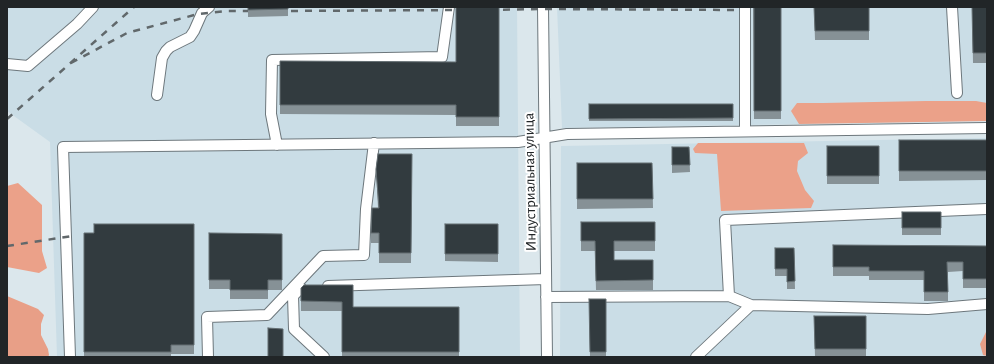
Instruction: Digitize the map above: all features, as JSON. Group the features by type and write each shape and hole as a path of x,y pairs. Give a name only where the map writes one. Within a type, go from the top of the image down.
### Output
{"street":[{"path":"7,64 28,66 77,24 93,7"},
{"path":"157,95 162,58 166,51 170,47 190,37 202,14 209,7"},
{"path":"277,144 270,114 272,60 442,57 449,7"},
{"name":"Индустриальная улица","path":"543,7 547,357"},
{"path":"745,7 746,131"},
{"path":"952,7 957,93"},
{"path":"70,357 63,147 518,142 567,134 987,128"},
{"path":"208,357 206,317 267,315 323,256 364,255 366,209 374,143"},
{"path":"729,296 726,220 987,209"},
{"path":"324,357 294,329 293,296 302,287 546,279"},
{"path":"546,297 729,296 751,305 928,309 987,304"},
{"path":"696,357 751,305"}],"shaded area":[{"path":"7,7 517,7 520,357 57,357 50,142 7,111"},
{"path":"557,7 987,7 987,121 562,128"},
{"path":"976,101 987,103 987,121 799,124 791,111 797,103"},
{"path":"987,138 987,357 560,357 561,146"},
{"path":"698,143 804,143 808,153 798,161 797,171 805,190 814,201 811,208 721,211 717,154 695,153 693,149"},
{"path":"18,183 42,205 42,251 47,268 39,273 7,267 7,186"},
{"path":"7,296 38,309 44,315 41,324 41,335 48,349 48,357 7,357"},
{"path":"986,332 987,356 983,355 980,344"}],"building":[{"path":"248,7 288,7 288,9 248,10"},
{"path":"456,7 499,7 499,117 456,117 456,105 280,105 280,61 456,62"},
{"path":"754,7 781,7 781,111 754,111"},
{"path":"814,7 869,7 869,31 815,31"},
{"path":"972,7 987,7 987,53 973,53"},
{"path":"589,104 733,104 733,118 589,119"},
{"path":"899,140 987,140 987,171 899,171"},
{"path":"827,146 879,146 879,176 827,176"},
{"path":"672,147 689,147 690,165 672,165"},
{"path":"378,154 412,154 411,253 379,253 379,233 371,233 372,208 379,208 376,169"},
{"path":"577,163 652,163 653,199 577,199"},
{"path":"902,212 941,212 941,228 902,228"},
{"path":"581,222 655,222 655,241 614,241 614,260 653,260 653,280 596,281 595,241 581,241"},
{"path":"94,224 194,224 194,345 171,345 171,352 84,352 84,233 94,233"},
{"path":"445,224 498,224 498,254 445,254"},
{"path":"209,233 282,234 282,280 268,280 268,290 230,290 230,280 209,280"},
{"path":"833,245 987,246 987,279 963,279 963,262 947,262 948,292 924,292 924,271 869,271 869,267 833,267"},
{"path":"775,248 794,248 795,281 787,282 787,269 775,269"},
{"path":"304,285 353,285 353,307 459,307 459,352 342,352 342,302 301,301 301,288"},
{"path":"589,299 606,299 606,352 590,352"},
{"path":"814,316 866,316 866,349 815,349"},
{"path":"268,328 283,329 283,357 268,357"}],"railway":[{"path":"7,119 134,7"},
{"path":"277,11 467,10"},
{"path":"489,10 738,10"},
{"path":"71,63 127,33 198,14 226,11 259,11"},
{"path":"7,246 72,236"}]}
